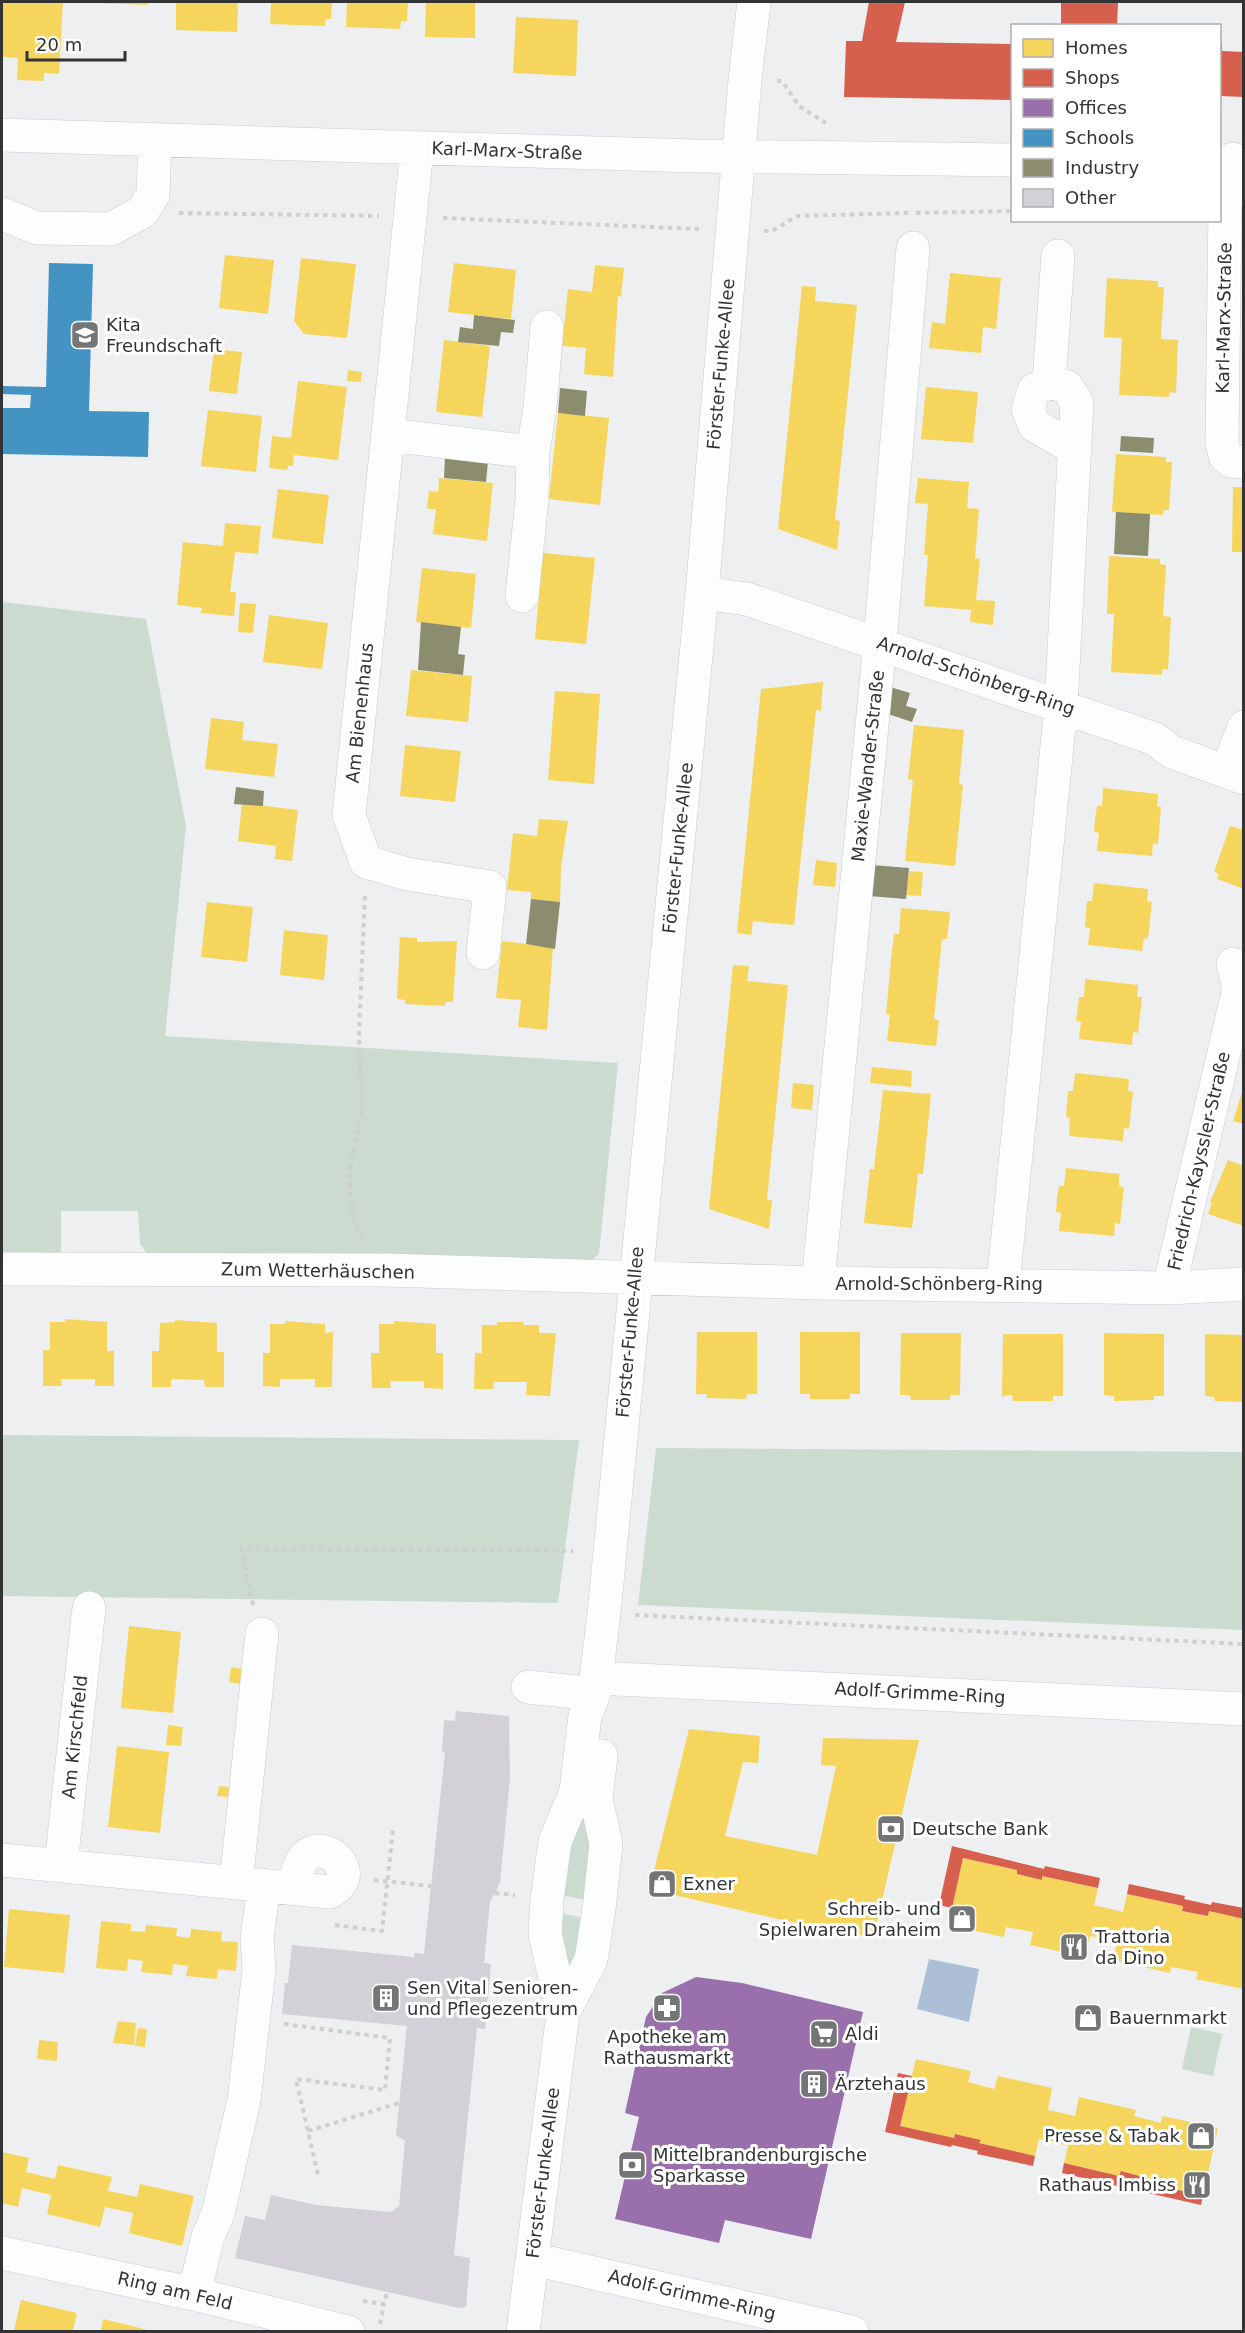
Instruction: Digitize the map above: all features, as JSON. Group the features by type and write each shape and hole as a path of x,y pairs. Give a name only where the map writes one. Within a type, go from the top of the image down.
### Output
{"street":[{"name":"Förster-Funke-Allee","path":"523,2331 563,2013 545,1934 547,1900 555,1842 576,1791 585,1716 595,1686 702,593 738,157 754,2"},
{"name":"Karl-Marx-Straße","path":"2,135 738,157 1011,160"},
{"path":"2,214 37,228 111,229 142,212 153,195 155,141"},
{"name":"Am Bienenhaus","path":"366,862 349,815 417,148"},
{"name":"Karl-Marx-Straße","path":"1232,160 1225,207 1222,442 1225,456 1232,461 1244,462"},
{"name":"Maxie-Wander-Straße","path":"818,1284 880,643 913,248"},
{"path":"1003,1284 1061,706 1075,449 1035,425 1028,409 1034,390 1049,382 1058,256"},
{"path":"522,596 532,499 532,452 540,407 547,327"},
{"path":"388,435 532,452"},
{"name":"Arnold-Schönberg-Ring","path":"702,593 738,596 880,643 1155,739 1172,752 1235,775"},
{"path":"1235,775 1244,727"},
{"path":"366,862 407,874 490,887 483,953"},
{"name":"Friedrich-Kayssler-Straße","path":"1169,1288 1239,988 1233,964"},
{"name":"Zum Wetterhäuschen","path":"2,1269 384,1270 634,1277"},
{"name":"Arnold-Schönberg-Ring","path":"634,1277 818,1284 1003,1284 1169,1288 1244,1284"},
{"name":"Am Kirschfeld","path":"61,1865 89,1608"},
{"path":"194,2294 208,2236 220,2204 244,2100 259,1970 257,1938 265,1885 262,1634"},
{"name":"Förster-Funke-Allee","path":"563,2013 591,1960 603,1877 606,1844 596,1799 604,1717 595,1686"},
{"name":"Adolf-Grimme-Ring","path":"528,1687 595,1686 1244,1709"},
{"path":"2,1860 265,1885 296,1873 301,1859 312,1852 326,1850 336,1855 343,1866 343,1878"},
{"name":"Ring am Feld","path":"2,2253 194,2294 348,2331"},
{"name":"Adolf-Grimme-Ring","path":"533,2259 852,2331"}],"path":[{"path":"142,212 411,217 772,231 797,216 1011,211"},
{"path":"366,862 359,1031 362,1112 349,1174 353,1220 364,1245 384,1270"},
{"path":"262,1634 256,1624 241,1549 573,1551"},
{"path":"631,1615 1244,1644"},
{"path":"327,1924 382,1931 393,1830"},
{"path":"343,1878 431,1886"},
{"path":"272,2022 390,2038 385,2090 296,2079 318,2175"},
{"path":"308,2131 399,2103"},
{"path":"380,2326 387,2293"},
{"path":"359,2301 384,2304"}],"green space":[{"path":"2,602 146,619 186,826 165,1036 618,1063 599,1254 591,1261 151,1259 140,1244 138,1211 61,1211 61,1257 2,1257"},
{"path":"2,1435 579,1440 558,1603 2,1596"},
{"path":"656,1448 1243,1452 1243,1630 638,1605"},
{"path":"588,1798 591,1901 556,1894"},
{"path":"554,1912 590,1919 570,1978"},
{"path":"1191,2027 1222,2034 1213,2076 1182,2069"}],"water":[{"path":"929,1959 979,1969 969,2022 917,2009"}],"building: Homes":[{"path":"2,2 63,2 59,74 44,73 44,81 17,80 18,58 2,57"},
{"path":"148,2 148,5 95,3"},
{"path":"176,2 238,2 237,32 176,30"},
{"path":"271,2 332,2 331,19 325,19 325,26 270,24"},
{"path":"347,2 408,2 407,21 401,21 400,29 346,27"},
{"path":"426,2 475,2 475,38 425,37"},
{"path":"516,17 578,20 576,76 513,73"},
{"path":"225,255 274,260 268,314 219,308"},
{"path":"301,258 356,264 347,338 304,334 294,321"},
{"path":"454,263 516,270 511,319 448,312"},
{"path":"595,265 624,268 621,297 618,296 613,377 584,374 586,348 562,346 568,289 592,292"},
{"path":"950,273 1001,278 996,329 983,327 981,353 929,348 932,322 945,324"},
{"path":"1107,278 1158,281 1158,287 1164,287 1161,339 1178,340 1176,393 1170,392 1169,397 1119,395 1122,338 1104,337"},
{"path":"802,286 816,287 815,301 857,305 835,520 840,521 837,550 778,529"},
{"path":"444,340 490,346 482,417 436,412"},
{"path":"214,349 242,352 237,394 209,391"},
{"path":"348,370 362,372 361,382 347,381"},
{"path":"298,381 347,387 338,460 294,455 293,466 288,466 287,470 269,468 272,436 291,438"},
{"path":"926,387 978,392 973,443 921,439"},
{"path":"208,410 262,416 256,472 201,466"},
{"path":"558,413 609,418 600,505 549,499"},
{"path":"1116,454 1166,457 1166,462 1172,462 1169,510 1163,510 1163,515 1112,512"},
{"path":"439,478 493,483 487,541 433,534 436,509 427,509 429,491 438,492"},
{"path":"918,478 969,482 967,508 979,509 975,558 980,559 976,600 995,601 993,625 970,622 971,610 924,606 928,555 924,555 928,504 915,503"},
{"path":"1233,487 1244,487 1244,552 1232,552"},
{"path":"278,489 329,495 323,544 272,538"},
{"path":"225,523 261,526 258,554 235,552 230,592 236,592 234,616 201,613 202,608 177,605 183,542 223,546"},
{"path":"543,553 595,558 586,644 535,639"},
{"path":"1109,556 1160,559 1160,564 1166,565 1163,616 1171,617 1168,670 1162,669 1162,675 1111,672 1114,614 1107,614"},
{"path":"422,568 476,574 471,628 416,622"},
{"path":"240,603 256,604 253,633 238,632"},
{"path":"269,615 328,623 322,669 263,662"},
{"path":"411,670 472,676 468,722 406,716"},
{"path":"823,682 821,711 816,710 794,925 753,921 751,935 737,933 761,689"},
{"path":"555,691 600,694 594,784 548,780"},
{"path":"211,718 244,722 242,740 278,744 274,777 205,769"},
{"path":"914,725 964,730 959,784 963,785 955,866 905,861 913,780 908,779"},
{"path":"405,745 461,751 455,802 400,796"},
{"path":"1103,788 1158,794 1157,806 1161,807 1158,844 1153,843 1152,856 1097,851 1099,833 1094,832 1095,819 1097,806 1102,806"},
{"path":"242,803 298,810 292,861 275,859 276,846 238,841"},
{"path":"539,819 568,821 561,867 560,902 531,899 531,892 507,890 513,833 537,836"},
{"path":"1230,826 1244,830 1244,889 1217,879 1219,874 1214,872"},
{"path":"816,860 837,863 835,887 813,885"},
{"path":"909,871 923,872 921,896 906,895"},
{"path":"1094,883 1148,889 1147,901 1152,902 1148,939 1144,938 1142,951 1088,945 1090,928 1085,927 1087,901 1092,901"},
{"path":"207,902 253,907 247,962 201,957"},
{"path":"901,908 950,912 947,939 942,939 934,1019 939,1020 936,1046 887,1041 890,1015 886,1014 891,960 894,934 899,934"},
{"path":"284,930 328,935 324,980 280,975"},
{"path":"400,937 417,938 417,942 457,941 453,1002 445,1002 445,1006 405,1004 405,1000 397,999"},
{"path":"502,941 553,947 547,1030 518,1027 521,1000 496,998"},
{"path":"733,965 749,966 747,981 788,985 767,1200 772,1200 769,1229 709,1209"},
{"path":"1085,979 1138,985 1137,997 1142,997 1138,1033 1133,1032 1132,1045 1079,1039 1081,1022 1076,1021 1079,997 1084,997"},
{"path":"872,1067 912,1071 911,1087 870,1083"},
{"path":"1075,1073 1129,1079 1128,1091 1133,1092 1129,1129 1124,1128 1123,1141 1069,1136 1070,1118 1066,1117 1068,1091 1073,1091"},
{"path":"793,1083 814,1085 812,1110 791,1108"},
{"path":"1244,1085 1244,1124 1233,1121"},
{"path":"883,1090 931,1094 923,1174 918,1174 912,1228 864,1223 870,1169 874,1169"},
{"path":"1228,1160 1244,1166 1244,1226 1208,1214 1212,1203 1210,1202"},
{"path":"1066,1168 1119,1174 1119,1186 1124,1187 1120,1224 1115,1223 1114,1236 1059,1231 1061,1213 1056,1212 1057,1199 1059,1186 1064,1186"},
{"path":"65,1319 107,1322 107,1351 114,1351 114,1386 95,1386 95,1379 61,1379 62,1386 43,1386 43,1350 50,1350 50,1322 65,1322"},
{"path":"175,1320 217,1323 217,1352 224,1352 224,1387 205,1387 204,1380 171,1379 171,1387 152,1387 152,1351 159,1351 160,1323 175,1322"},
{"path":"285,1321 325,1324 325,1333 333,1332 332,1387 315,1387 315,1379 280,1379 280,1387 263,1386 263,1353 270,1353 270,1324 285,1324"},
{"path":"394,1321 436,1324 436,1353 443,1353 443,1389 424,1388 424,1381 390,1381 391,1388 372,1388 371,1353 379,1353 379,1324 394,1324"},
{"path":"497,1322 523,1322 524,1325 539,1325 539,1333 556,1333 550,1396 526,1395 527,1382 494,1382 493,1389 474,1389 475,1353 482,1353 482,1325 497,1325"},
{"path":"697,1332 757,1332 757,1394 747,1394 746,1399 706,1398 707,1394 696,1394"},
{"path":"800,1332 860,1332 860,1394 850,1394 850,1399 810,1399 810,1394 800,1394"},
{"path":"901,1333 961,1333 960,1395 950,1395 950,1400 911,1400 910,1395 900,1395"},
{"path":"1104,1333 1164,1334 1164,1396 1154,1396 1154,1400 1114,1401 1114,1396 1104,1395"},
{"path":"1003,1334 1063,1334 1063,1396 1053,1396 1053,1401 1013,1401 1012,1395 1002,1396"},
{"path":"1205,1334 1244,1335 1244,1402 1215,1401 1214,1397 1205,1396"},
{"path":"129,1626 181,1632 173,1713 121,1708"},
{"path":"231,1667 243,1669 241,1684 229,1682"},
{"path":"168,1725 183,1727 181,1746 166,1745"},
{"path":"689,1729 760,1736 758,1763 743,1762 725,1836 817,1855 836,1766 821,1765 823,1738 919,1740 877,1922 868,1935 851,1936 670,1894 658,1886 654,1871"},
{"path":"117,1746 169,1752 160,1833 108,1827"},
{"path":"219,1786 230,1787 229,1797 217,1796"},
{"path":"963,1858 1017,1870 1017,1874 1042,1880 1042,1876 1098,1888 1094,1905 1123,1912 1127,1894 1183,1906 1182,1911 1208,1916 1209,1911 1244,1919 1244,1989 1196,1979 1198,1972 1171,1967 1170,1973 1113,1960 1117,1942 1103,1938 1090,1936 1085,1957 1030,1945 1033,1932 1006,1927 1004,1937 948,1925"},
{"path":"9,1909 70,1915 64,1973 4,1967"},
{"path":"101,1921 131,1924 131,1931 145,1932 146,1925 177,1928 176,1936 190,1938 191,1929 222,1932 221,1941 238,1942 236,1971 218,1969 217,1979 186,1976 188,1966 173,1964 172,1975 141,1972 143,1961 128,1959 127,1971 96,1968"},
{"path":"118,2021 136,2023 134,2045 113,2043"},
{"path":"138,2028 147,2029 145,2047 135,2046"},
{"path":"39,2040 58,2042 57,2061 37,2059"},
{"path":"916,2059 971,2071 968,2082 994,2089 998,2076 1052,2088 1048,2110 1075,2116 1079,2097 1136,2110 1134,2116 1161,2123 1162,2116 1218,2128 1203,2196 1146,2182 1147,2178 1121,2171 1119,2176 1064,2163 1068,2146 1055,2142 1039,2139 1035,2156 979,2143 981,2140 955,2134 954,2138 900,2126"},
{"path":"2,2152 29,2158 26,2172 55,2179 58,2165 112,2177 108,2191 137,2197 140,2184 194,2196 182,2246 129,2233 133,2213 105,2207 100,2227 47,2214 51,2195 22,2188 18,2207 2,2203"},
{"path":"21,2300 77,2313 73,2331 14,2331"},
{"path":"103,2319 152,2331 101,2331"}],"building: Shops":[{"path":"869,2 905,2 896,42 1011,44 1011,100 844,97 846,41 862,41"},
{"path":"1061,2 1118,2 1117,24 1061,24"},
{"path":"1221,44 1222,51 1244,52 1244,97 1221,96"},
{"path":"952,1846 1044,1869 1045,1866 1100,1878 1098,1888 1042,1876 1042,1880 1017,1874 1017,1870 963,1858 952,1908 939,1905"},
{"path":"1129,1884 1185,1896 1184,1899 1211,1905 1212,1902 1244,1908 1244,1919 1209,1911 1208,1916 1182,1911 1183,1906 1127,1894"},
{"path":"898,2073 912,2076 900,2126 954,2138 955,2134 981,2140 979,2143 1035,2156 1033,2166 977,2154 978,2151 952,2145 951,2147 885,2132"},
{"path":"1064,2163 1119,2176 1121,2171 1147,2178 1146,2182 1203,2196 1201,2205 1144,2192 1145,2189 1117,2183 1117,2186 1062,2173"}],"building: Offices":[{"path":"696,1977 742,1983 863,2012 811,2239 725,2220 719,2243 615,2219 639,2117 625,2113 646,2017 662,1993"}],"building: Schools":[{"path":"49,263 93,264 89,411 149,412 148,457 2,454 2,408 30,408 31,395 2,394 2,386 46,387"}],"building: Industry":[{"path":"474,315 515,320 513,333 501,332 499,346 458,342 460,327 473,329"},
{"path":"560,388 587,391 585,416 558,413"},
{"path":"1121,436 1154,438 1153,453 1120,451"},
{"path":"445,457 488,461 486,482 444,478"},
{"path":"1116,512 1150,514 1148,556 1114,554"},
{"path":"421,622 461,627 458,654 465,655 463,675 418,670"},
{"path":"890,687 910,693 906,706 917,709 912,722 885,713"},
{"path":"236,787 264,791 263,806 234,804"},
{"path":"872,865 909,868 906,899 869,896"},
{"path":"531,899 560,902 555,949 526,944"}],"building: Other":[{"name":"Sen Vital Senioren- und Pflegezentrum","path":"456,1711 509,1716 510,1778 500,1883 490,1902 484,1963 491,1964 485,2029 477,2028 454,2255 470,2258 466,2307 459,2308 235,2258 245,2216 265,2220 271,2195 316,2205 391,2212 399,2206 405,2141 396,2135 407,2026 282,2014 285,1983 288,1983 292,1945 414,1957 414,1953 424,1954 445,1752 442,1752 444,1720 455,1721"}],"place":[{"name":"Kita Freundschaft","path":"85,335"},
{"name":"Deutsche Bank","path":"891,1829"},
{"name":"Exner","path":"662,1884"},
{"name":"Schreib- und Spielwaren Draheim","path":"962,1919"},
{"name":"Trattoria da Dino","path":"1074,1947"},
{"name":"Sen Vital Senioren- und Pflegezentrum","path":"386,1998"},
{"name":"Apotheke am Rathausmarkt","path":"667,2008"},
{"name":"Bauernmarkt","path":"1088,2018"},
{"name":"Aldi","path":"824,2034"},
{"name":"Ärztehaus","path":"814,2084"},
{"name":"Presse & Tabak","path":"1201,2136"},
{"name":"Mittelbrandenburgische Sparkasse","path":"632,2165"},
{"name":"Rathaus Imbiss","path":"1197,2185"}]}
